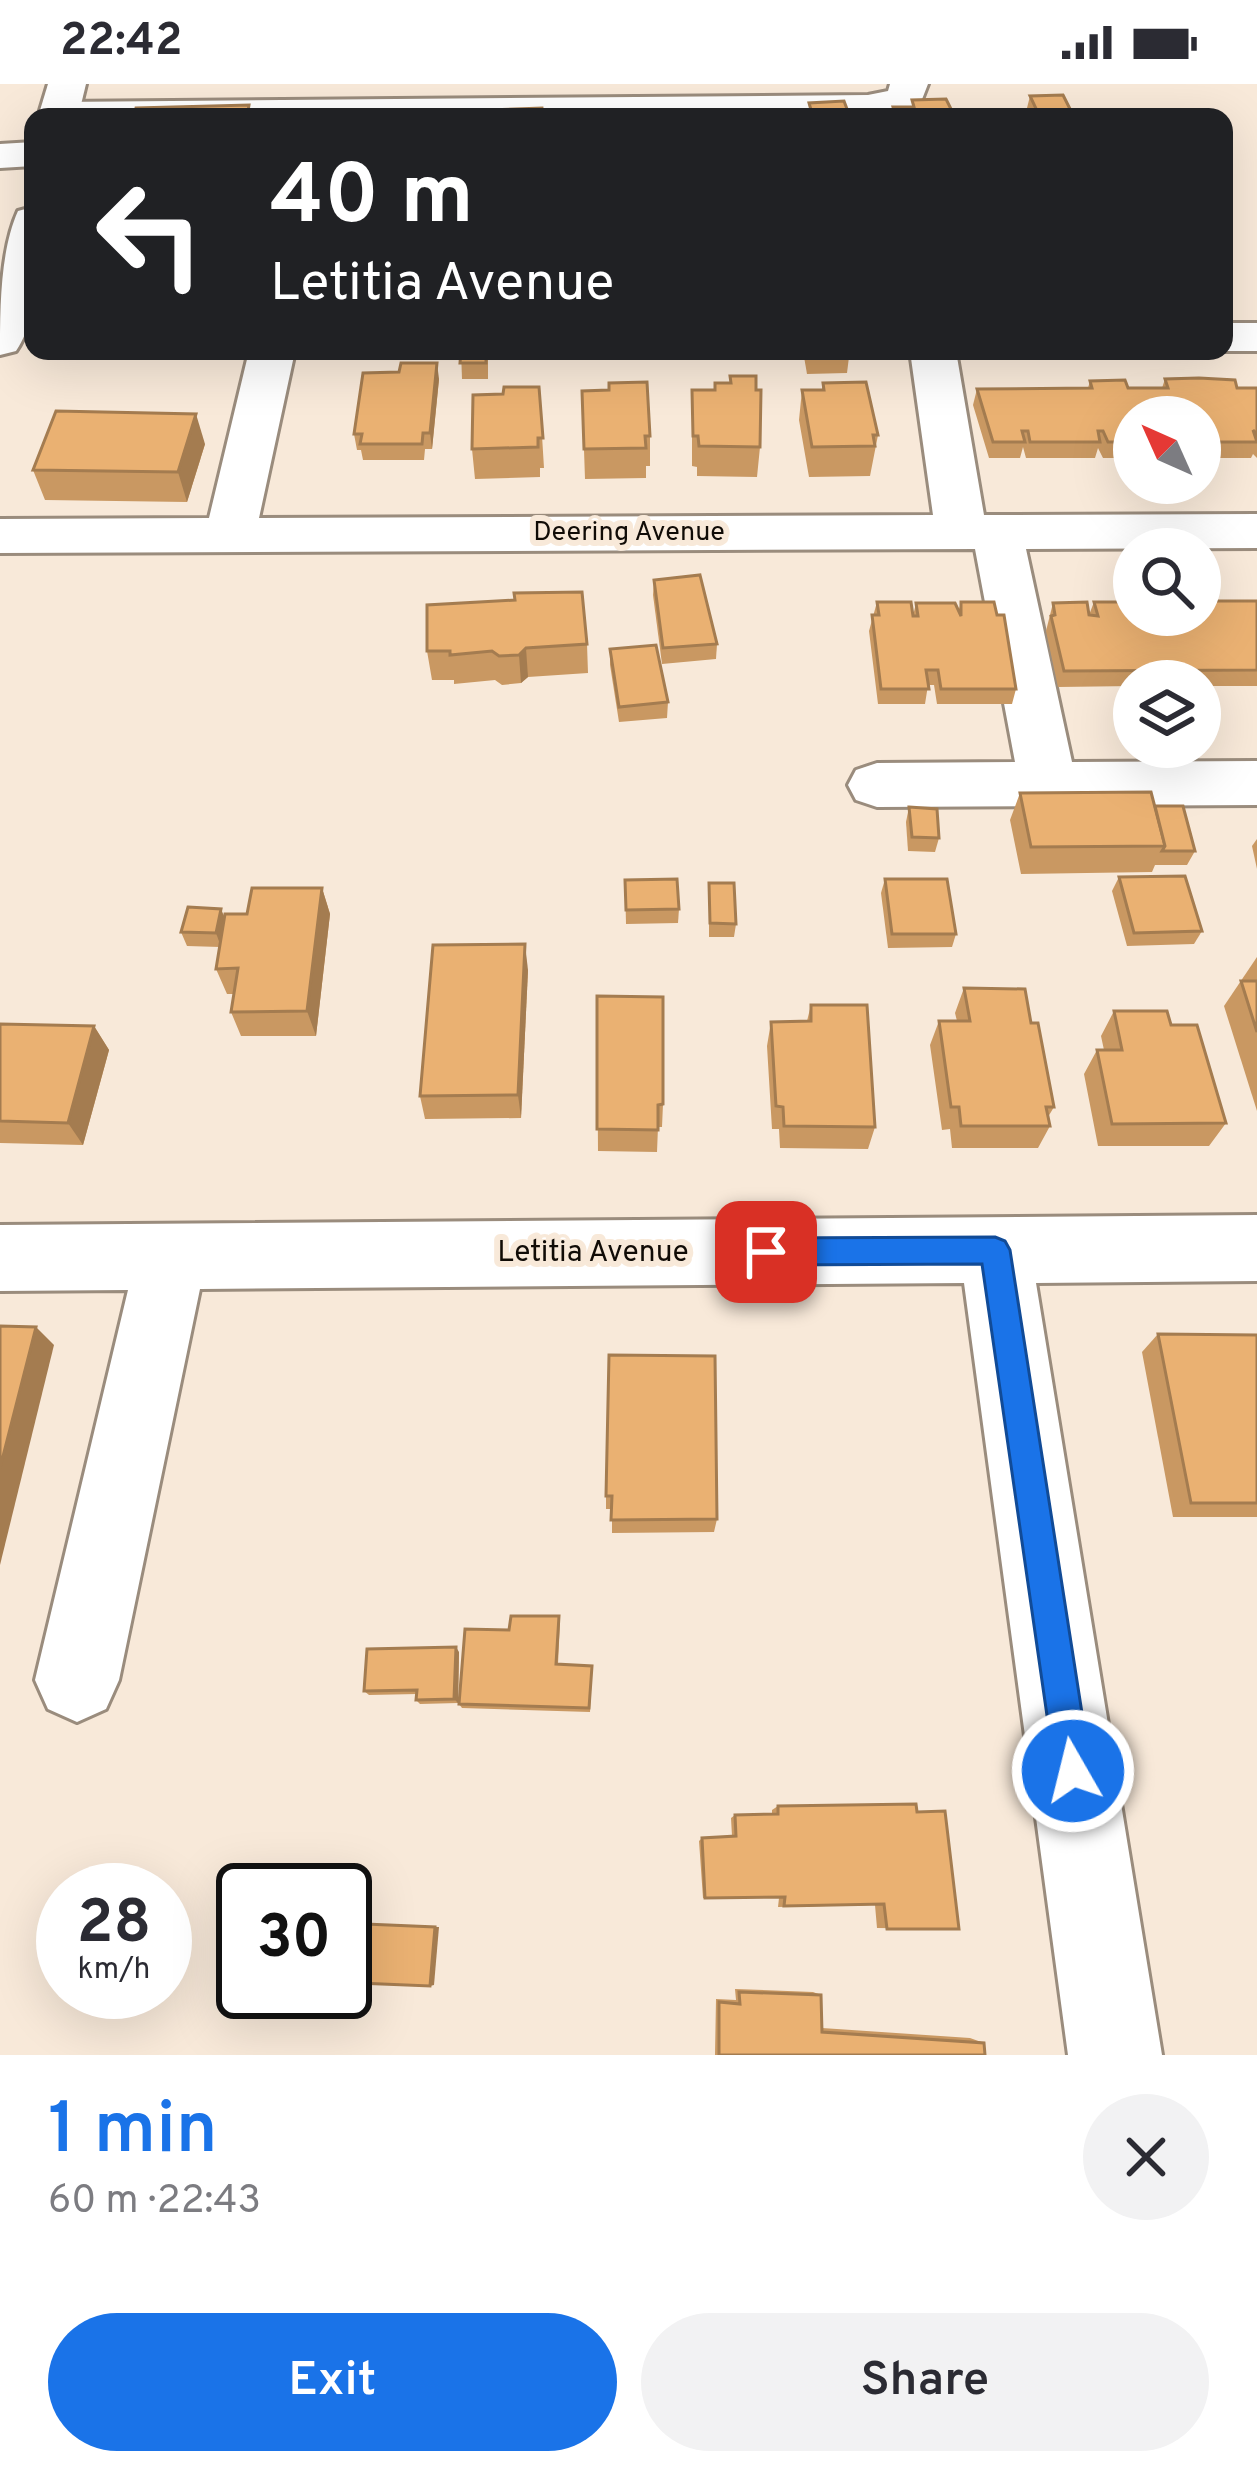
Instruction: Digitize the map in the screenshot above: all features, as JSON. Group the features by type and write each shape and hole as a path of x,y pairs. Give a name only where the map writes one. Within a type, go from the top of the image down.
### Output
{"street":[{"path":"62,105 868,107 907,92"},
{"path":"0,341 20,235"},
{"path":"230,535 270,360"},
{"path":"934,360 1048,784"},
{"name":"Deering Avenue","path":"0,536 1257,531"},
{"path":"877,785 1257,783"},
{"name":"Letitia Avenue","path":"0,1258 1257,1248"},
{"path":"995,1250 1115,2055"},
{"path":"77,1680 171,1257"}],"building":[{"path":"1063,95 1070,108 1036,108 1030,96"},
{"path":"946,99 950,108 893,108 914,107 912,100"},
{"path":"844,101 847,108 810,108 809,103"},
{"path":"249,105 248,108 136,108"},
{"path":"401,363 437,363 430,433 423,433 422,444 360,444 362,434 354,434 363,373 399,372"},
{"path":"730,376 756,376 756,390 761,390 760,447 699,446 698,436 693,436 692,390 715,390 715,383 731,383"},
{"path":"1165,379 1235,380 1237,388 1257,388 1257,435 1253,430 1257,442 1221,442 1221,396 1113,396 1113,442 1098,431 1100,442 1030,442 1028,431 1022,431 1025,442 993,442 977,389 1092,388 1090,381 1125,380 1128,388 1168,388"},
{"path":"647,382 650,436 645,436 646,448 584,449 582,391 609,390 609,383"},
{"path":"866,382 878,435 873,435 875,446 812,447 802,390 824,390 823,383"},
{"path":"504,387 539,387 543,438 538,438 538,447 472,449 473,395 503,394"},
{"path":"56,411 196,414 178,472 33,470"},
{"path":"700,575 717,644 663,648 654,580"},
{"path":"582,592 587,644 526,648 519,655 499,656 492,651 450,655 450,651 427,651 427,605 515,600 514,593"},
{"path":"1221,601 1257,601 1257,670 1221,670 1221,660 1113,660 1113,671 1064,671 1051,616 1055,615 1053,603 1087,602 1089,615 1098,616 1094,602 1113,602 1113,636 1221,636"},
{"path":"877,602 911,602 913,616 918,616 916,603 955,603 961,616 961,602 994,602 997,615 1004,615 1016,689 941,689 938,670 926,670 929,689 881,689 872,615 879,615"},
{"path":"656,645 668,702 619,707 610,649"},
{"path":"1151,792 1165,846 1031,847 1020,793"},
{"path":"1155,806 1183,806 1195,851 1162,851 1165,846"},
{"path":"909,807 937,809 939,838 912,837"},
{"path":"1185,876 1202,931 1134,933 1119,877"},
{"path":"677,879 679,909 626,910 625,880"},
{"path":"885,879 947,879 956,934 892,934"},
{"path":"709,883 734,883 736,924 710,923"},
{"path":"252,888 322,888 307,1011 231,1012 238,968 216,969 225,914 247,914"},
{"path":"188,907 221,909 216,933 181,932"},
{"path":"525,944 518,1095 420,1096 433,945"},
{"path":"1241,981 1257,981 1257,1032"},
{"path":"964,988 1025,989 1031,1023 1038,1023 1054,1107 1046,1107 1050,1126 961,1126 959,1107 951,1107 939,1021 970,1021"},
{"path":"597,996 663,997 663,1104 658,1105 658,1130 597,1129"},
{"path":"811,1005 867,1005 875,1127 784,1126 783,1107 776,1106 771,1022 811,1021"},
{"path":"1114,1011 1167,1011 1171,1025 1197,1025 1226,1123 1112,1124 1097,1050 1122,1050"},
{"path":"0,1024 94,1026 68,1123 0,1121"},
{"path":"0,1326 36,1327 0,1468"},
{"path":"1158,1334 1257,1335 1257,1503 1191,1503"},
{"path":"609,1355 715,1356 717,1519 611,1520 612,1496 606,1496"},
{"path":"511,1616 559,1616 556,1664 592,1666 589,1708 459,1704 465,1629 509,1630"},
{"path":"456,1647 454,1699 416,1700 417,1690 364,1691 367,1649"},
{"path":"916,1804 917,1812 945,1811 959,1929 887,1929 884,1904 784,1906 785,1897 705,1898 702,1838 736,1836 735,1815 778,1814 778,1806"},
{"path":"372,1924 435,1927 430,1986 372,1984"},
{"path":"739,1992 821,1995 822,2032 984,2043 985,2055 719,2055 719,2002 740,2004"}],"route":[{"path":"766,1252 995,1250 1073,1771"}]}
